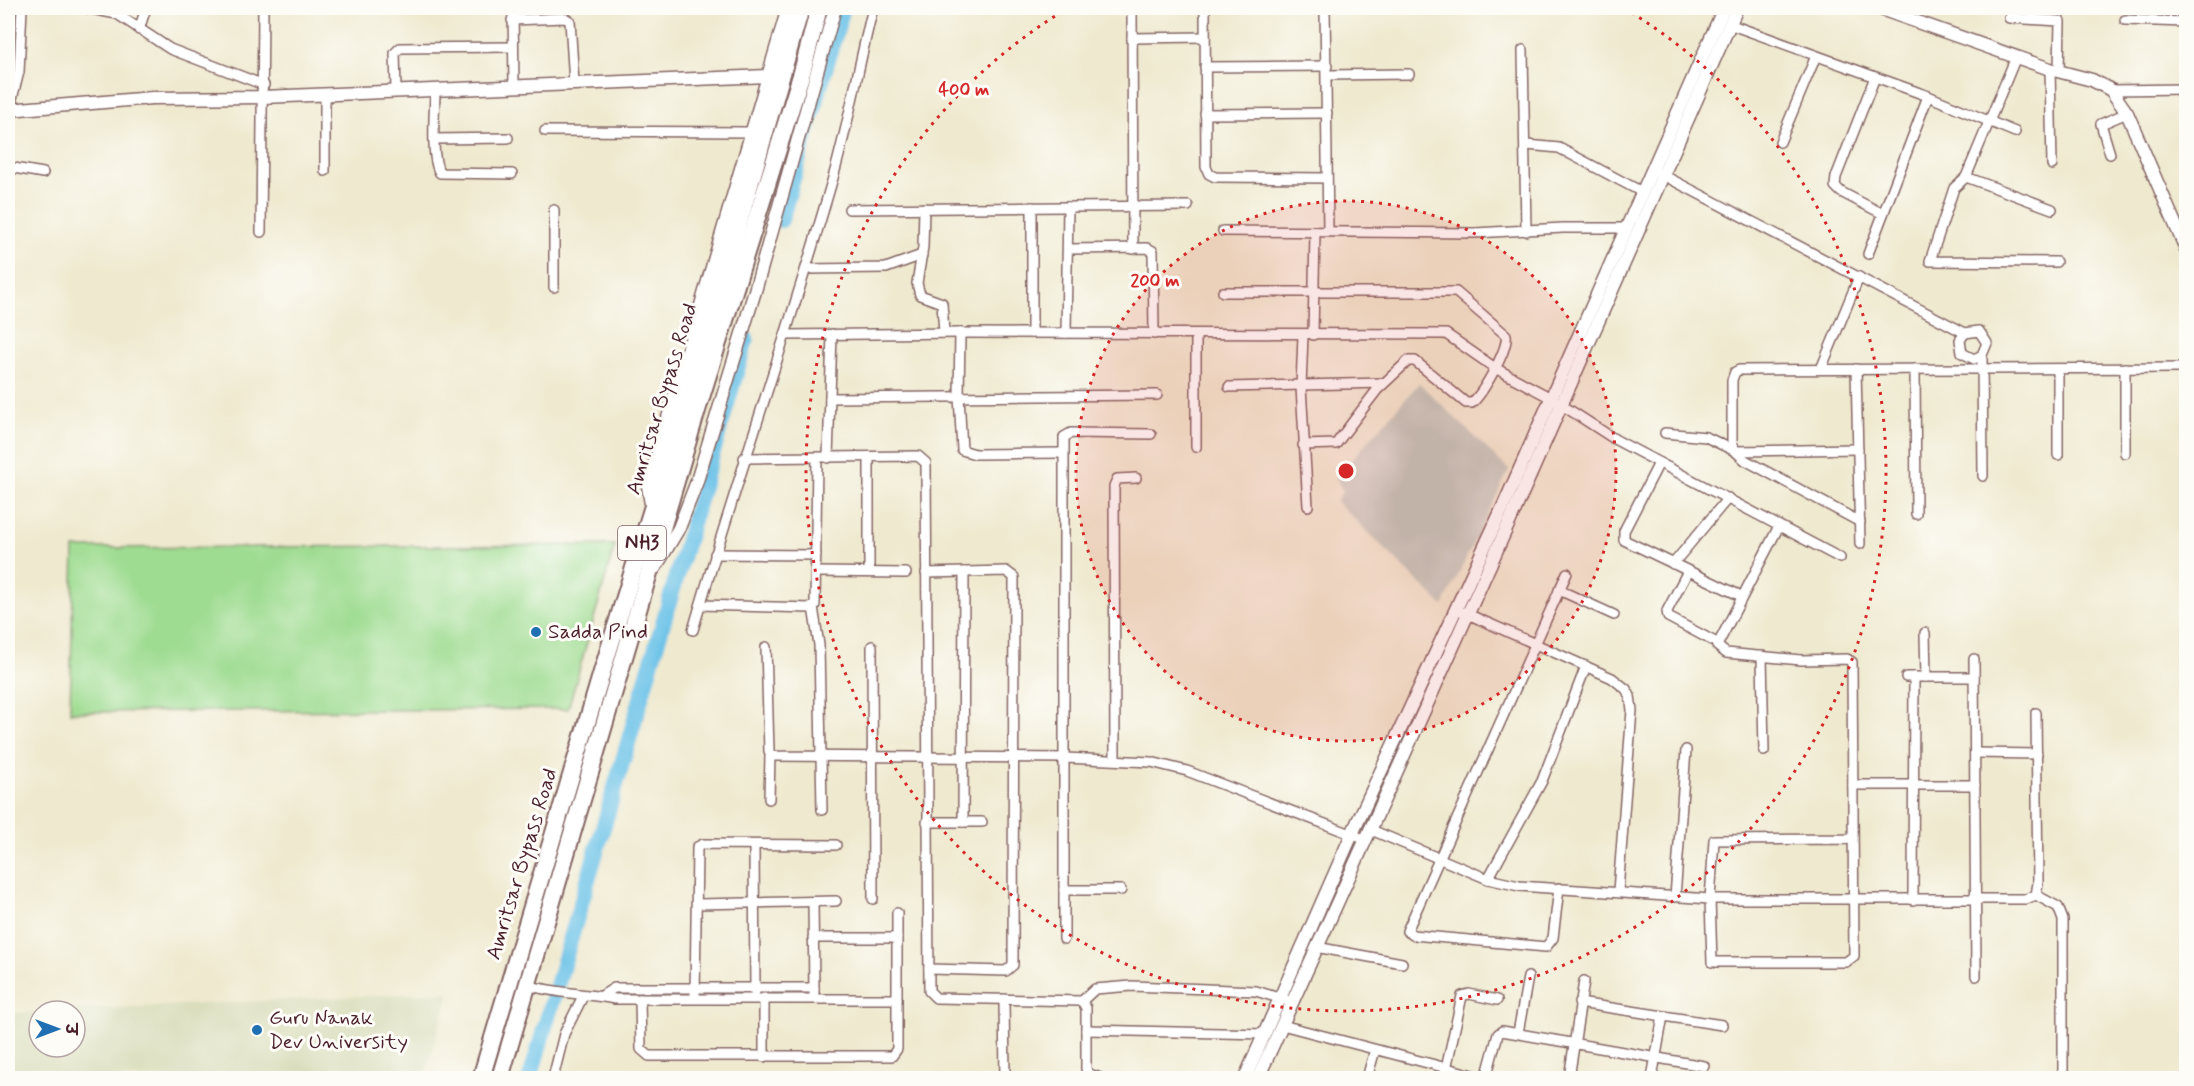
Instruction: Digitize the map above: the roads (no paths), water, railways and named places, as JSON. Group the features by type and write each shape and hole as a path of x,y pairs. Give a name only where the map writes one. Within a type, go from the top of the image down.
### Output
{"highway":[{"name":"Amritsar Bypass Road","path":"481,1078 801,8"},
{"name":"Amritsar Bypass Road","path":"500,1078 533,987 694,420 802,72 819,8"}],"street":[{"path":"22,8 19,72 8,110 263,91 325,94 768,76"},
{"path":"86,8 117,14 170,49 263,91"},
{"path":"139,30 146,8"},
{"path":"261,232 263,8"},
{"path":"513,8 514,87"},
{"path":"652,508 648,486 788,8"},
{"path":"647,581 679,528 696,484 755,291 835,8"},
{"path":"693,630 744,458 786,335 831,185 873,8"},
{"path":"1132,8 1133,249"},
{"path":"1205,8 1206,167 1211,176 1328,178"},
{"path":"1325,8 1328,231"},
{"path":"1258,1078 1282,1024 1287,1000 1556,402 1657,172 1724,8"},
{"path":"1556,402 1642,192 1657,172 1737,8"},
{"path":"1878,8 2016,57 2099,83 2111,90 2127,113 2187,249"},
{"path":"512,20 565,18 570,21 574,83"},
{"path":"2009,18 2060,21 2055,70 2052,165"},
{"path":"2125,20 2187,21"},
{"path":"1730,24 1928,96 2015,132"},
{"path":"1132,38 1205,37"},
{"path":"396,90 395,53 400,48 513,47"},
{"path":"1523,50 1527,145 1526,231"},
{"path":"1780,142 1816,56"},
{"path":"2016,57 1966,177 1954,189 1930,261 2056,262"},
{"path":"1205,67 1409,74"},
{"path":"1875,77 1836,177 1835,186 1840,192 1884,214"},
{"path":"2111,90 2187,88"},
{"path":"435,90 435,139 437,168 440,173 512,174"},
{"path":"325,94 325,171"},
{"path":"1868,254 1928,96"},
{"path":"1205,114 1327,113"},
{"path":"2110,154 2101,124 2127,113"},
{"path":"545,131 752,132"},
{"path":"435,139 508,138"},
{"path":"1527,145 1559,148 1642,192"},
{"path":"8,167 43,172"},
{"path":"1657,172 1965,333"},
{"path":"1966,177 2052,209"},
{"path":"849,209 1188,206"},
{"path":"1032,207 1032,333"},
{"path":"1066,333 1068,207"},
{"path":"924,208 922,255 917,291 924,297 942,303 944,333"},
{"path":"554,210 554,287"},
{"path":"1223,231 1526,231 1563,228 1626,228"},
{"path":"1308,506 1301,387 1313,292 1315,232"},
{"path":"1068,249 1149,249 1153,254 1154,334"},
{"path":"806,269 886,268 922,255"},
{"path":"1821,369 1859,277"},
{"path":"1223,292 1456,292 1506,335 1507,341 1495,369 1474,401 1469,404 1415,361 1406,362 1383,383 1336,444 1303,445"},
{"path":"1983,355 1970,358 1962,353 1960,340 1965,333 1974,330 1983,334 1988,343 1983,355 1983,476"},
{"path":"960,333 958,396 961,446 965,452 975,454 1063,453"},
{"path":"828,458 832,334"},
{"path":"1196,334 1196,447"},
{"path":"786,335 1442,334 1454,339 1495,369 1556,402 1616,440 1840,558"},
{"path":"2126,368 2126,453"},
{"path":"1736,451 1731,438 1735,372 1739,370 2187,368"},
{"path":"1856,369 1860,544"},
{"path":"1915,369 1916,514"},
{"path":"2058,369 2058,455"},
{"path":"1229,387 1301,387 1383,383"},
{"path":"830,398 1157,395"},
{"path":"1064,939 1064,437 1068,433 1151,434"},
{"path":"1665,433 1706,437 1736,451 1745,460 1860,522"},
{"path":"1736,451 1858,449"},
{"path":"744,458 817,459 918,456 926,463 929,991 936,998 1083,1001 1095,989 1132,986 1256,991 1287,1000"},
{"path":"869,457 869,572"},
{"path":"817,459 816,572 813,607 819,645 822,810"},
{"path":"1659,463 1623,536 1627,542 1741,596"},
{"path":"1115,758 1114,486 1118,479 1136,478"},
{"path":"1673,564 1728,498"},
{"path":"1717,643 1779,526"},
{"path":"715,554 816,555"},
{"path":"926,573 1006,571 1014,577 1016,757 1013,965 1006,971 929,969"},
{"path":"1688,571 1667,611 1668,617 1717,643 1726,653 1847,659 1852,662 1854,956 1849,961 1716,963 1710,960 1712,843 1717,838 1853,839"},
{"path":"816,572 906,573"},
{"path":"963,822 964,572"},
{"path":"1559,888 1553,938 1546,947 1409,934 1408,925 1567,573"},
{"path":"1559,590 1614,615"},
{"path":"700,605 813,607"},
{"path":"1461,612 1612,678 1630,696 1632,710 1618,891"},
{"path":"1925,633 1926,677"},
{"path":"872,646 873,899"},
{"path":"766,647 770,755 769,799"},
{"path":"1762,656 1764,750"},
{"path":"1974,659 1976,976"},
{"path":"1488,879 1542,781 1586,666"},
{"path":"1913,900 1914,785 1910,677 1974,677"},
{"path":"2036,713 2038,883 2036,895"},
{"path":"1675,897 1686,750"},
{"path":"1975,753 2037,754"},
{"path":"770,755 1115,758 1172,766 1438,859 1488,879 1519,886 1710,899 2026,899 2036,895"},
{"path":"1853,785 1975,785"},
{"path":"927,822 982,822"},
{"path":"1245,1078 1265,1034 1316,947 1362,834"},
{"path":"695,998 697,848 703,844 836,845"},
{"path":"754,844 755,987 759,998 764,1057"},
{"path":"1064,890 1121,890"},
{"path":"2036,895 2058,908 2063,920 2063,1078"},
{"path":"697,904 836,901"},
{"path":"813,902 814,999"},
{"path":"640,999 641,1049 646,1055 892,1056 897,1049 897,913"},
{"path":"813,938 897,938"},
{"path":"1316,947 1402,963"},
{"path":"1518,1033 1528,976"},
{"path":"1569,1078 1584,981"},
{"path":"603,995 614,988 696,986 814,988"},
{"path":"533,987 578,996 603,995 615,999 897,999"},
{"path":"1446,1069 1462,996 1469,994 1497,1000"},
{"path":"553,1078 564,1034 578,996"},
{"path":"1004,999 1005,1078"},
{"path":"1083,1001 1086,1008 1086,1069 1089,1074 1100,1078"},
{"path":"1579,1003 1722,1025"},
{"path":"1652,1078 1663,1016"},
{"path":"1282,1024 1485,1078 1498,1032 1574,1041 1704,1066"},
{"path":"1086,1030 1265,1034"},
{"path":"1367,1078 1375,1050"}],"waterway":[{"path":"781,220 843,8"},
{"path":"530,1078 746,339"}],"place":[{"name":"Sadda Pind","path":"536,632"},
{"name":"Guru Nanak Dev University","path":"257,1030"}]}
